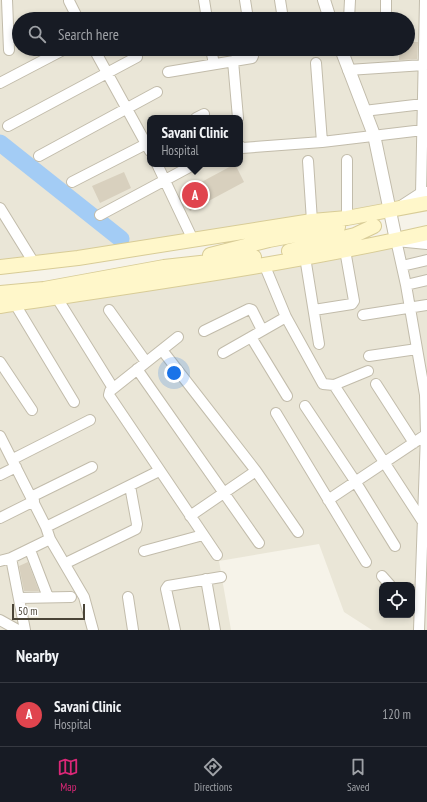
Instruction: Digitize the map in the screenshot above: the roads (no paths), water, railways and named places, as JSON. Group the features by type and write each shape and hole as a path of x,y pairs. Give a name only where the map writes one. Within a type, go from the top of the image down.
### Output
{"main road":[{"path":"0,267 193,240 312,221 347,218 395,209 425,198"},
{"path":"0,293 44,289 164,268 273,255 355,236 374,226 344,226 269,240 164,268"},
{"path":"0,306 305,257 396,240 427,232"}],"street":[{"path":"8,0 9,50"},
{"path":"204,0 206,12"},
{"path":"245,0 247,12"},
{"path":"280,0 282,12"},
{"path":"324,0 328,12"},
{"path":"349,12 350,0"},
{"path":"386,0 386,12"},
{"path":"69,1 74,12"},
{"path":"425,198 423,104 425,92 424,65 426,50 426,5"},
{"path":"0,83 52,56"},
{"path":"98,56 147,142"},
{"path":"212,56 214,64"},
{"path":"168,72 252,58 253,56"},
{"path":"344,56 374,135 395,209 396,240 426,388 427,434 424,598 420,625"},
{"path":"8,126 137,58"},
{"path":"233,61 238,115"},
{"path":"316,63 322,142"},
{"path":"348,70 424,65"},
{"path":"39,156 157,92"},
{"path":"364,110 423,104"},
{"path":"243,146 322,142 374,135 424,132"},
{"path":"72,182 147,146"},
{"path":"347,160 347,218"},
{"path":"308,161 312,221"},
{"path":"159,167 193,240"},
{"path":"100,214 189,167"},
{"path":"0,208 34,263"},
{"path":"396,240 427,243"},
{"path":"314,310 352,304 354,301 345,250"},
{"path":"305,257 319,344"},
{"path":"402,266 427,260"},
{"path":"264,264 286,317 323,384 334,385 368,371"},
{"path":"406,285 427,280"},
{"path":"57,298 113,388"},
{"path":"15,304 74,402"},
{"path":"363,315 427,305"},
{"path":"204,331 249,309 252,310 262,330"},
{"path":"109,310 146,362"},
{"path":"223,353 286,317"},
{"path":"178,337 113,388 109,393 109,397 217,555"},
{"path":"251,337 287,396"},
{"path":"369,356 417,346 427,341"},
{"path":"162,350 256,471 298,532"},
{"path":"0,362 32,410"},
{"path":"137,369 259,543"},
{"path":"376,384 414,443"},
{"path":"334,385 384,463 425,515"},
{"path":"305,406 355,481 395,546"},
{"path":"276,413 366,562"},
{"path":"0,476 14,463 90,420"},
{"path":"328,500 427,434"},
{"path":"0,436 46,527 50,539 66,563 84,597 92,630"},
{"path":"0,518 92,467"},
{"path":"46,527 159,471"},
{"path":"190,516 256,471"},
{"path":"66,563 136,529 137,524 130,486"},
{"path":"144,551 203,535"},
{"path":"0,561 30,550 50,539"},
{"path":"30,550 48,597"},
{"path":"11,558 25,630"},
{"path":"382,576 387,582"},
{"path":"175,630 167,588 169,585 221,577"},
{"path":"206,579 215,630"},
{"path":"19,598 71,597"},
{"path":"128,597 133,630"},
{"path":"0,620 18,630"}],"waterway":[{"path":"0,143 121,239"}],"place":[{"name":"Savani Clinic","path":"195,195"}]}
